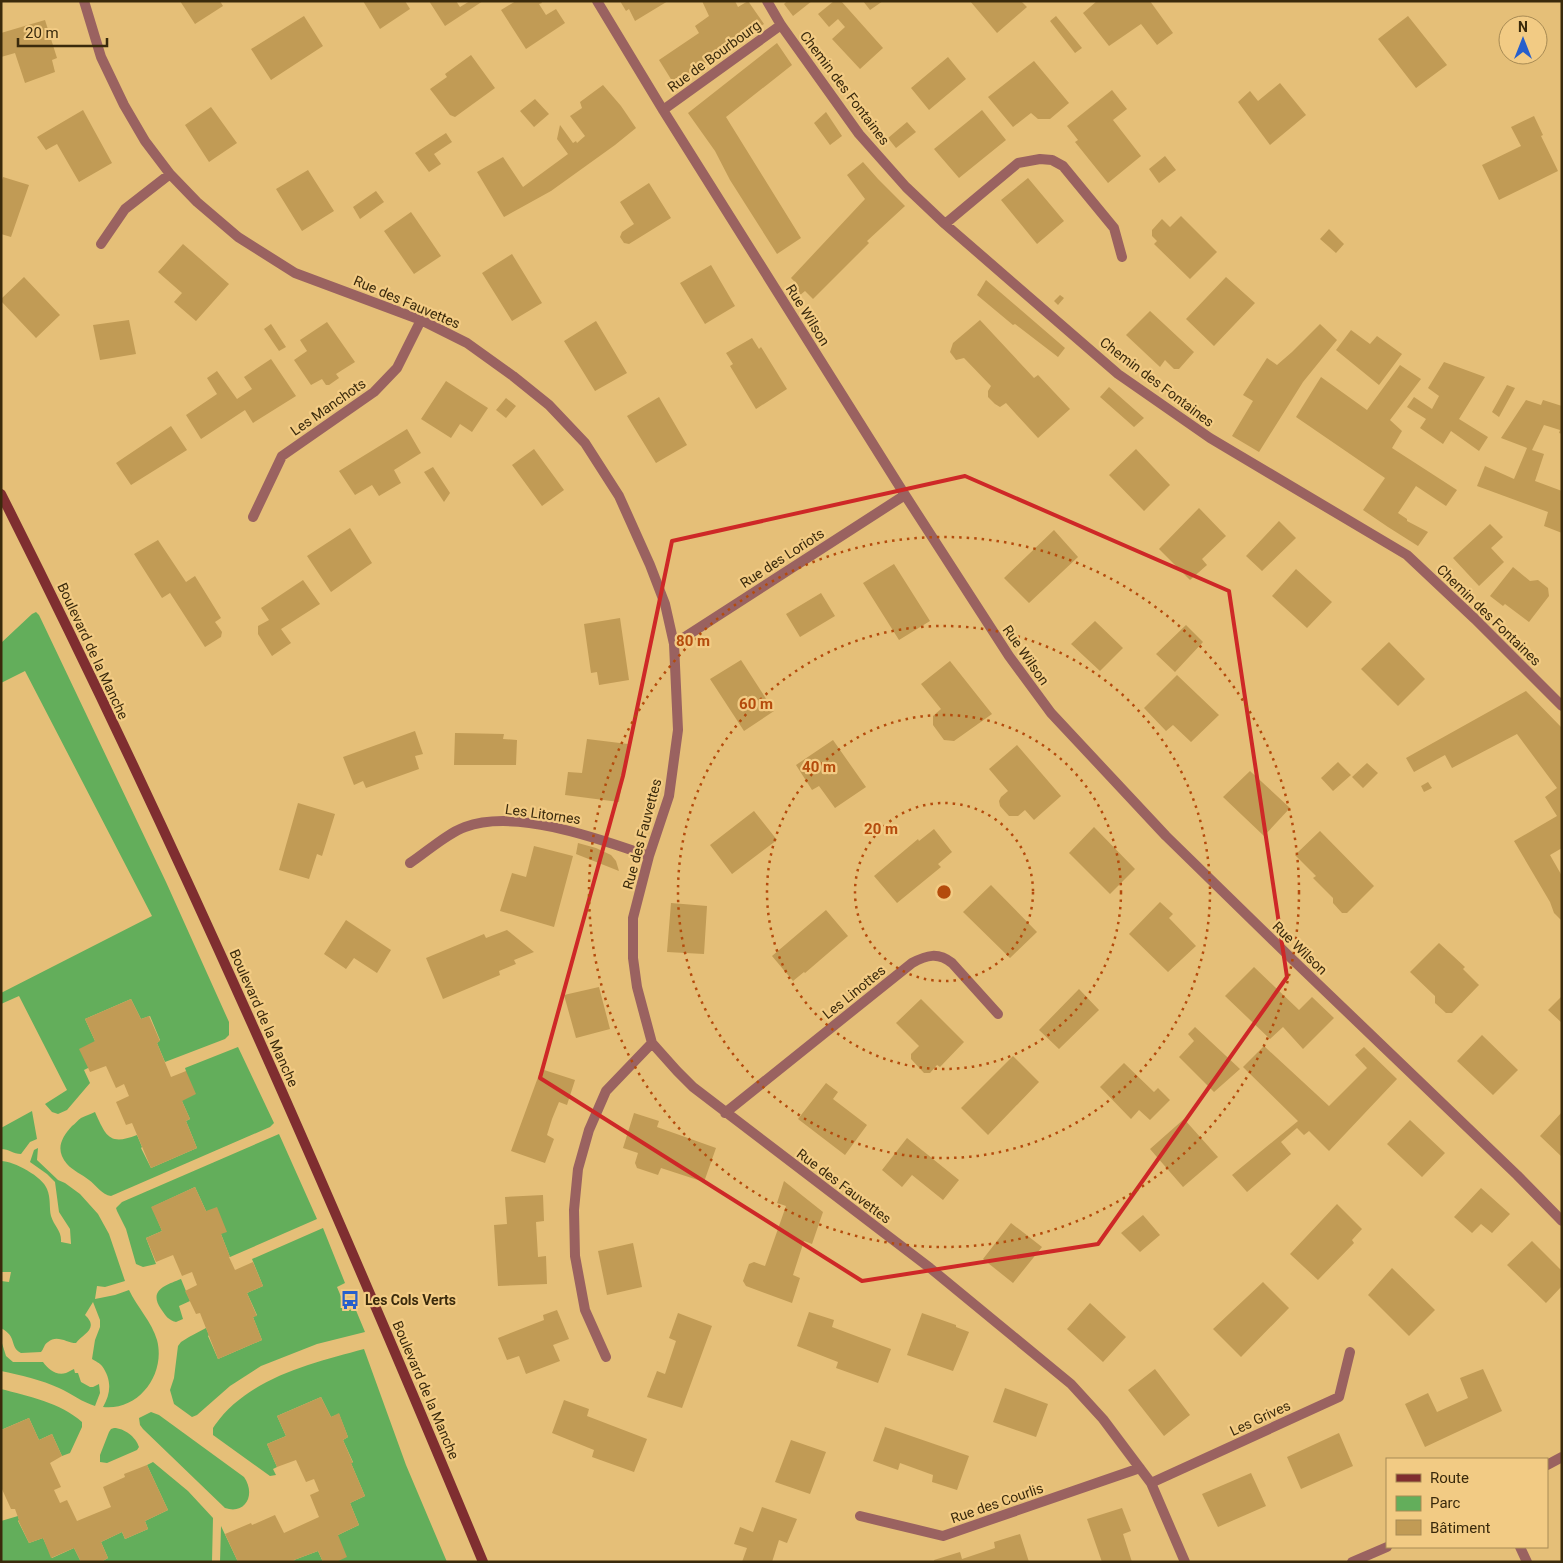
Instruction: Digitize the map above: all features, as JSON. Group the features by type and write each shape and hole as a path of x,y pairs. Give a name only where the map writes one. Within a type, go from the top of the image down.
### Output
{"main road":[{"name":"Boulevard de la Manche","path":"1,494 52,594 183,872 389,1335 483,1562"}],"street":[{"name":"Rue des Fauvettes","path":"84,1 101,57 124,105 145,141 170,174 197,202 238,237 295,273 421,320 467,343 549,405 585,443 619,496 635,530 665,604 674,644 678,730 669,796 649,856 634,918 633,958 637,987 652,1043 693,1087 930,1268 1071,1384 1103,1419 1151,1483 1185,1562"},
{"name":"Rue Wilson","path":"597,1 663,110 905,495 1009,656 1051,713 1166,836 1379,1044 1517,1175 1562,1221"},
{"name":"Chemin des Fontaines","path":"767,1 781,25 859,134 906,187 945,224 1118,374 1210,438 1407,555 1475,619 1562,706"},
{"name":"Rue de Bourbourg","path":"663,110 781,25"},
{"path":"945,224 1018,163 1040,159 1052,160 1063,166 1114,228 1122,257"},
{"path":"101,244 125,209 170,174"},
{"name":"Les Manchots","path":"252,517 282,456 374,392 397,368 421,320"},
{"name":"Rue des Loriots","path":"674,644 905,495"},
{"name":"Les Litornes","path":"410,863 463,828 481,822 509,821 588,835 649,856"},
{"name":"Les Linottes","path":"725,1113 912,963 922,957 943,957 952,963 998,1014"},
{"path":"606,1357 585,1310 575,1256 574,1210 578,1169 589,1130 606,1092 652,1043"},
{"name":"Les Grives","path":"1151,1483 1339,1397 1350,1352"},
{"path":"1548,1464 1562,1457"},
{"name":"Rue des Courlis","path":"860,1516 943,1536 1140,1468"},
{"path":"1352,1562 1386,1547"},
{"path":"1520,1548 1527,1562"}],"highlighted area":[{"path":"965,476 1229,591 1287,977 1098,1244 862,1281 540,1078 623,776 672,541"}],"green space":[{"path":"36,612 166,882 229,1022 229,1035 225,1039 165,1062 157,1043 160,1040 150,1016 141,1019 131,999 85,1019 95,1041 88,1068 84,1070 90,1083 67,1110 58,1114 52,1112 45,1104 67,1090 19,996 1,1004 1,993 152,916 25,671 1,683 1,643"},
{"path":"238,1047 274,1123 270,1127 111,1196 102,1192 92,1182 72,1169 63,1159 60,1149 65,1135 80,1119 95,1112 102,1127 110,1137 120,1139 137,1135 151,1168 197,1148 186,1121 190,1119 182,1101 185,1068"},
{"path":"32,1111 37,1139 30,1142 21,1154 1,1149 1,1128"},
{"path":"279,1134 317,1219 230,1257 221,1234 206,1211 195,1187 152,1207 162,1231 146,1238 156,1264 143,1267 136,1264 126,1229 116,1208 122,1202"},
{"path":"38,1148 37,1160 58,1180 80,1194 98,1214 109,1234 125,1281 105,1287 97,1286 95,1299 129,1290 155,1333 159,1353 153,1377 147,1388 138,1397 116,1407 103,1407 109,1392 108,1376 102,1366 92,1359 95,1340 100,1327 100,1320 93,1302 85,1315 91,1324 90,1328 76,1343 55,1339 47,1343 41,1352 21,1353 15,1348 10,1335 1,1328 1,1281 9,1282 11,1272 1,1272 1,1161 27,1170 44,1184 49,1196 52,1220 59,1232 61,1242 71,1244 70,1229 59,1212 55,1182 30,1162 34,1150"},
{"path":"323,1228 345,1283 337,1287 347,1311 355,1308 365,1332 317,1344 261,1366 230,1386 197,1415 192,1417 174,1404 170,1390 174,1378 178,1346 181,1342 206,1328 218,1359 262,1340 253,1317 257,1315 247,1293 263,1286 252,1259"},
{"path":"181,1279 190,1301 179,1306 183,1319 176,1322 166,1316 158,1303 157,1297 160,1289"},
{"path":"1,1340 6,1356 13,1362 43,1362 59,1374 74,1369 75,1373 78,1373 81,1382 90,1387 99,1384 100,1393 95,1406 59,1388 1,1371"},
{"path":"364,1349 406,1465 447,1562 336,1562 338,1535 359,1525 350,1503 365,1496 343,1440 348,1437 339,1414 331,1417 321,1397 277,1416 286,1436 267,1444 277,1467 273,1469 276,1475 270,1476 213,1435 213,1428 229,1409 245,1395 263,1384 323,1360"},
{"path":"1,1389 54,1405 74,1415 82,1422 82,1427 70,1453 62,1456 52,1434 39,1440 29,1418 1,1430"},
{"path":"151,1412 159,1415 244,1477 249,1490 247,1502 239,1509 225,1508 143,1429 139,1418"},
{"path":"114,1428 129,1434 139,1447 137,1450 107,1463 100,1462 100,1455 109,1432"},
{"path":"153,1462 188,1491 213,1518 212,1562 101,1562 108,1558 101,1542 122,1532 125,1539 148,1529 145,1521 168,1510 147,1465"},
{"path":"18,1516 18,1521 29,1543 43,1538 52,1558 74,1548 81,1562 1,1562 1,1521"},
{"path":"221,1526 238,1562 220,1562"},
{"path":"318,1551 323,1562 295,1562 294,1560"}],"building":[{"path":"180,1 220,1 223,6 195,24"},
{"path":"363,1 405,1 410,9 380,29"},
{"path":"429,1 456,1 460,7 470,1 483,1 445,26"},
{"path":"516,1 541,1 542,3 539,4 546,15 556,9 565,23 526,49 501,10"},
{"path":"620,1 668,1 635,21 629,9 626,11"},
{"path":"702,1 735,1 738,7 748,1 764,24 674,84 659,60 699,33 695,26 709,16"},
{"path":"787,1 812,1 793,16 784,4"},
{"path":"834,1 841,1 883,48 860,69 832,39 845,27 838,19 829,27 818,14"},
{"path":"863,1 883,1 870,10"},
{"path":"970,1 1021,1 1027,7 997,33"},
{"path":"1097,1 1150,1 1173,33 1157,45 1141,24 1109,46 1083,13"},
{"path":"304,16 323,46 271,80 251,49"},
{"path":"1056,16 1082,48 1075,53 1050,21"},
{"path":"1408,16 1447,65 1416,88 1378,39"},
{"path":"45,20 57,58 52,60 55,72 25,83 15,53 1,57 1,33"},
{"path":"777,43 792,65 726,117 801,238 777,254 730,180 715,151 688,113"},
{"path":"471,55 495,88 455,117 450,115 430,89 447,77 445,74"},
{"path":"948,57 966,79 929,110 911,88"},
{"path":"1034,61 1069,103 1050,119 1038,119 1031,113 1013,127 988,97"},
{"path":"1280,83 1306,115 1270,145 1238,102 1250,91 1258,101"},
{"path":"603,85 636,128 551,191 504,217 477,172 503,157 523,187 568,154 557,139 560,125 573,143 576,141 577,143 585,136 570,116 582,108 580,102"},
{"path":"1112,90 1127,109 1113,120 1141,156 1108,183 1075,142 1078,140 1067,126"},
{"path":"535,99 549,114 534,127 520,111"},
{"path":"211,107 237,143 209,162 185,125"},
{"path":"83,110 112,163 79,182 57,144 46,150 37,137"},
{"path":"982,110 1006,140 959,178 934,149"},
{"path":"826,112 842,136 830,145 814,123"},
{"path":"1534,116 1543,135 1541,136 1558,171 1499,200 1482,165 1521,146 1511,127"},
{"path":"907,122 916,132 896,148 888,138"},
{"path":"446,133 452,142 434,154 441,164 429,172 415,153"},
{"path":"1165,156 1176,170 1159,183 1149,169"},
{"path":"863,162 905,206 867,241 869,243 813,299 805,291 799,296 794,289 798,285 791,278 865,199 847,175"},
{"path":"308,170 334,211 302,231 276,189"},
{"path":"3,177 29,185 11,237 1,234 1,183"},
{"path":"1028,178 1064,221 1037,244 1001,200"},
{"path":"649,183 671,218 629,244 624,243 620,237 622,232 634,224 620,202"},
{"path":"376,191 384,202 360,219 353,207"},
{"path":"411,212 441,256 414,274 384,231"},
{"path":"1181,216 1217,252 1190,279 1154,244 1157,241 1152,236 1152,230 1162,219 1170,227"},
{"path":"1329,229 1344,244 1336,253 1320,239"},
{"path":"183,244 229,284 196,321 174,302 182,293 158,272"},
{"path":"512,254 542,303 512,321 482,273"},
{"path":"711,265 735,306 705,324 680,283"},
{"path":"24,277 60,315 36,338 1,301"},
{"path":"1226,277 1255,303 1214,346 1186,319"},
{"path":"986,280 1065,348 1058,357 1015,324 1013,325 977,295"},
{"path":"1060,295 1064,298 1058,305 1054,301"},
{"path":"1150,311 1194,352 1179,369 1174,369 1165,360 1160,367 1126,335"},
{"path":"129,320 136,354 100,360 93,325"},
{"path":"980,320 1034,378 1038,375 1070,409 1038,438 1006,403 1000,407 995,404 988,397 988,391 991,386 964,358 956,360 950,352 953,343"},
{"path":"596,321 627,373 595,391 564,341"},
{"path":"327,322 355,362 336,374 339,378 329,385 326,385 322,379 311,385 294,360 307,351 300,340"},
{"path":"271,324 286,347 279,351 264,329"},
{"path":"1320,324 1337,340 1303,382 1259,452 1232,436 1253,401 1243,395 1267,358 1277,365"},
{"path":"1351,330 1370,344 1377,336 1402,354 1379,385 1336,350"},
{"path":"752,338 759,349 761,347 787,389 756,409 730,366 733,364 726,353"},
{"path":"271,359 296,396 253,423 245,410 201,439 186,415 217,394 207,378 217,371 237,399 252,389 244,377"},
{"path":"1444,362 1485,377 1459,419 1488,437 1479,451 1451,431 1443,444 1420,428 1426,419 1407,407 1414,397 1432,409 1439,396 1428,388"},
{"path":"1400,365 1421,379 1390,420 1402,431 1392,448 1457,490 1446,506 1416,486 1398,513 1407,521 1428,532 1418,546 1363,510 1385,478 1296,417 1321,377 1367,410"},
{"path":"446,381 488,408 472,432 460,424 451,438 421,419"},
{"path":"1507,385 1515,388 1499,417 1492,412"},
{"path":"1109,387 1144,418 1134,427 1100,397"},
{"path":"659,397 687,445 656,463 627,416"},
{"path":"506,398 516,406 506,418 496,410"},
{"path":"1526,400 1541,405 1543,400 1562,406 1562,434 1559,433 1560,430 1544,425 1532,450 1544,454 1535,481 1562,491 1562,533 1544,526 1548,512 1477,486 1485,466 1514,479 1527,448 1501,438"},
{"path":"171,426 187,450 131,485 116,463"},
{"path":"407,429 421,453 394,470 401,483 379,496 372,485 355,495 339,471"},
{"path":"534,449 564,490 542,506 512,465"},
{"path":"1136,449 1170,485 1144,511 1109,475"},
{"path":"433,467 450,493 444,502 424,472"},
{"path":"1199,508 1226,536 1202,559 1207,565 1190,580 1159,549"},
{"path":"1279,521 1296,538 1262,571 1246,556"},
{"path":"1490,524 1503,537 1491,548 1504,562 1479,586 1453,558"},
{"path":"350,528 372,563 331,592 307,556"},
{"path":"1054,530 1078,557 1029,603 1004,578"},
{"path":"158,540 186,582 195,576 221,618 215,622 222,632 221,637 205,647 170,593 162,598 134,554"},
{"path":"894,564 930,621 899,640 863,583"},
{"path":"1513,567 1530,581 1538,580 1548,588 1549,596 1529,622 1505,604 1503,606 1490,596"},
{"path":"1296,569 1332,602 1307,628 1272,596"},
{"path":"303,580 320,604 281,629 291,643 272,656 258,634 258,626 269,620 261,608"},
{"path":"821,593 835,616 800,637 786,614"},
{"path":"620,618 629,680 599,685 597,672 591,673 584,624"},
{"path":"1095,621 1123,648 1100,671 1071,644"},
{"path":"1186,625 1203,642 1175,672 1156,654"},
{"path":"1389,642 1425,679 1398,706 1361,669"},
{"path":"741,660 774,711 744,731 710,679"},
{"path":"950,661 992,714 954,741 944,740 933,725 933,716 941,709 921,684"},
{"path":"1177,675 1219,715 1191,742 1173,725 1166,731 1144,708"},
{"path":"1526,691 1562,728 1562,848 1550,855 1562,876 1562,921 1554,913 1550,902 1514,841 1557,816 1545,797 1557,788 1517,734 1452,768 1445,755 1414,772 1406,758"},
{"path":"415,731 423,754 415,756 419,769 366,788 363,781 354,785 343,757"},
{"path":"455,733 504,734 503,739 517,740 516,765 454,765"},
{"path":"587,739 628,744 619,802 565,795 568,772 582,773"},
{"path":"833,740 866,787 835,808 819,786 812,790 796,765"},
{"path":"1017,745 1061,796 1034,820 1025,810 1018,816 1009,816 1000,806 999,801 1001,797 1008,791 989,769"},
{"path":"1338,762 1351,775 1333,791 1321,778"},
{"path":"1367,763 1378,773 1363,788 1352,777"},
{"path":"1250,771 1290,808 1264,836 1223,797"},
{"path":"1428,782 1432,788 1424,792 1421,786"},
{"path":"298,803 335,814 322,856 317,854 309,879 279,870"},
{"path":"754,811 777,840 732,874 710,845"},
{"path":"1094,827 1135,869 1110,894 1069,853"},
{"path":"934,829 952,852 938,864 941,867 897,903 874,876 918,839 919,841"},
{"path":"1320,831 1374,886 1347,913 1342,913 1333,903 1333,898 1313,878 1316,876 1295,855"},
{"path":"578,843 611,855 616,861 619,871 576,854"},
{"path":"534,846 573,856 554,927 500,911 512,873 526,877"},
{"path":"991,885 1037,932 1010,958 963,912"},
{"path":"1160,902 1173,914 1169,918 1196,946 1168,972 1129,934"},
{"path":"671,903 707,906 704,954 667,952"},
{"path":"826,910 848,936 793,981 772,956"},
{"path":"346,920 391,950 377,973 354,958 346,969 324,954"},
{"path":"507,930 534,952 514,960 516,964 499,971 500,975 443,999 426,958 484,934 486,938"},
{"path":"1439,943 1465,967 1463,969 1479,985 1452,1013 1446,1013 1435,1003 1435,996 1410,972"},
{"path":"1254,967 1299,1010 1312,997 1334,1018 1303,1049 1283,1027 1270,1039 1225,996"},
{"path":"599,987 610,1029 576,1038 564,995"},
{"path":"1079,989 1099,1010 1059,1049 1039,1030"},
{"path":"1562,996 1562,1023 1548,1010"},
{"path":"131,999 141,1019 149,1016 160,1041 157,1043 171,1077 186,1071 196,1094 182,1101 190,1119 186,1121 197,1148 151,1168 132,1123 126,1125 116,1102 129,1096 124,1084 116,1088 106,1066 90,1072 79,1049 95,1041 85,1019"},
{"path":"921,999 964,1042 940,1067 937,1065 930,1073 924,1073 911,1059 911,1054 919,1046 896,1023"},
{"path":"1195,1027 1240,1069 1214,1092 1179,1057 1194,1041 1188,1034"},
{"path":"1482,1035 1518,1070 1493,1095 1457,1061"},
{"path":"1264,1046 1329,1106 1367,1068 1355,1055 1364,1047 1397,1079 1329,1151 1309,1131 1304,1135 1297,1128 1281,1142 1291,1154 1247,1192 1232,1175 1298,1121 1243,1067"},
{"path":"1013,1056 1039,1082 988,1135 961,1108"},
{"path":"1124,1063 1154,1092 1158,1088 1170,1100 1150,1120 1139,1110 1131,1119 1100,1087"},
{"path":"541,1069 575,1080 567,1105 559,1102 552,1119 547,1135 554,1139 545,1163 511,1151"},
{"path":"826,1083 838,1092 833,1099 867,1125 845,1155 798,1119"},
{"path":"1562,1112 1562,1157 1540,1136"},
{"path":"634,1113 659,1121 657,1127 716,1148 704,1182 661,1168 658,1175 637,1168 635,1163 638,1153 623,1148"},
{"path":"1184,1119 1218,1157 1183,1187 1150,1149"},
{"path":"1410,1120 1445,1153 1422,1177 1387,1144"},
{"path":"907,1138 959,1180 943,1200 912,1175 902,1187 882,1170"},
{"path":"784,1181 823,1212 812,1244 804,1241 793,1275 800,1278 792,1303 746,1286 743,1281 749,1264 754,1262 765,1266 786,1206 777,1203"},
{"path":"195,1187 206,1211 217,1207 227,1232 221,1234 235,1270 253,1262 263,1286 247,1293 257,1316 253,1317 262,1340 218,1359 200,1313 196,1314 185,1291 197,1285 192,1272 182,1276 173,1255 156,1262 146,1238 162,1231 151,1207"},
{"path":"1481,1188 1510,1214 1492,1233 1481,1224 1472,1233 1454,1217"},
{"path":"543,1195 544,1221 536,1222 538,1257 546,1256 547,1284 498,1286 494,1225 507,1224 505,1197"},
{"path":"1337,1204 1362,1229 1352,1240 1354,1243 1318,1280 1290,1254"},
{"path":"1143,1215 1160,1235 1140,1252 1121,1233"},
{"path":"1011,1223 1042,1247 1013,1283 983,1259"},
{"path":"1532,1241 1562,1271 1562,1286 1546,1303 1507,1265"},
{"path":"633,1243 642,1287 607,1295 598,1251"},
{"path":"1392,1268 1435,1310 1409,1336 1368,1295"},
{"path":"1263,1282 1289,1308 1241,1357 1213,1329"},
{"path":"1090,1303 1126,1337 1103,1362 1067,1329"},
{"path":"557,1310 569,1339 553,1345 560,1361 526,1374 519,1356 507,1360 498,1338 544,1320 543,1315"},
{"path":"809,1312 834,1320 832,1327 891,1349 878,1383 836,1368 838,1362 797,1346"},
{"path":"678,1313 712,1326 682,1408 647,1397 657,1371 665,1374 676,1341 669,1338"},
{"path":"922,1313 956,1325 956,1327 969,1332 953,1371 907,1355"},
{"path":"1155,1369 1190,1415 1164,1436 1128,1390"},
{"path":"1483,1369 1502,1411 1425,1447 1405,1404 1428,1393 1437,1412 1468,1398 1460,1378"},
{"path":"1005,1388 1048,1404 1036,1437 993,1422"},
{"path":"321,1397 331,1417 339,1413 348,1437 343,1440 365,1496 350,1503 359,1525 338,1535 347,1557 336,1562 323,1562 318,1551 294,1560 295,1562 238,1562 225,1534 275,1515 284,1533 319,1517 310,1495 319,1491 314,1479 306,1482 296,1460 277,1467 267,1444 286,1436 277,1416"},
{"path":"564,1400 589,1409 587,1416 647,1439 634,1472 592,1457 594,1450 552,1433"},
{"path":"29,1418 39,1440 52,1434 62,1456 50,1463 61,1487 54,1490 60,1503 67,1500 77,1521 111,1507 103,1487 125,1477 124,1474 147,1465 168,1510 145,1521 148,1529 125,1539 122,1532 101,1542 108,1558 101,1562 81,1562 74,1548 51,1558 43,1538 29,1543 15,1509 11,1509 1,1487 1,1430"},
{"path":"885,1427 969,1456 957,1490 932,1482 933,1475 900,1463 898,1470 873,1461"},
{"path":"1339,1433 1353,1466 1301,1489 1287,1457"},
{"path":"791,1440 826,1452 810,1494 775,1482"},
{"path":"1251,1473 1266,1506 1218,1527 1202,1494"},
{"path":"762,1507 797,1519 787,1543 779,1540 772,1562 742,1562 747,1548 734,1544 740,1527 753,1532"},
{"path":"1122,1508 1131,1531 1123,1534 1132,1562 1102,1562 1087,1519"},
{"path":"1020,1534 1029,1562 934,1562 934,1560 960,1552 962,1559 995,1548 994,1542"}],"place":[{"name":"Les Cols Verts","path":"350,1300"}]}
